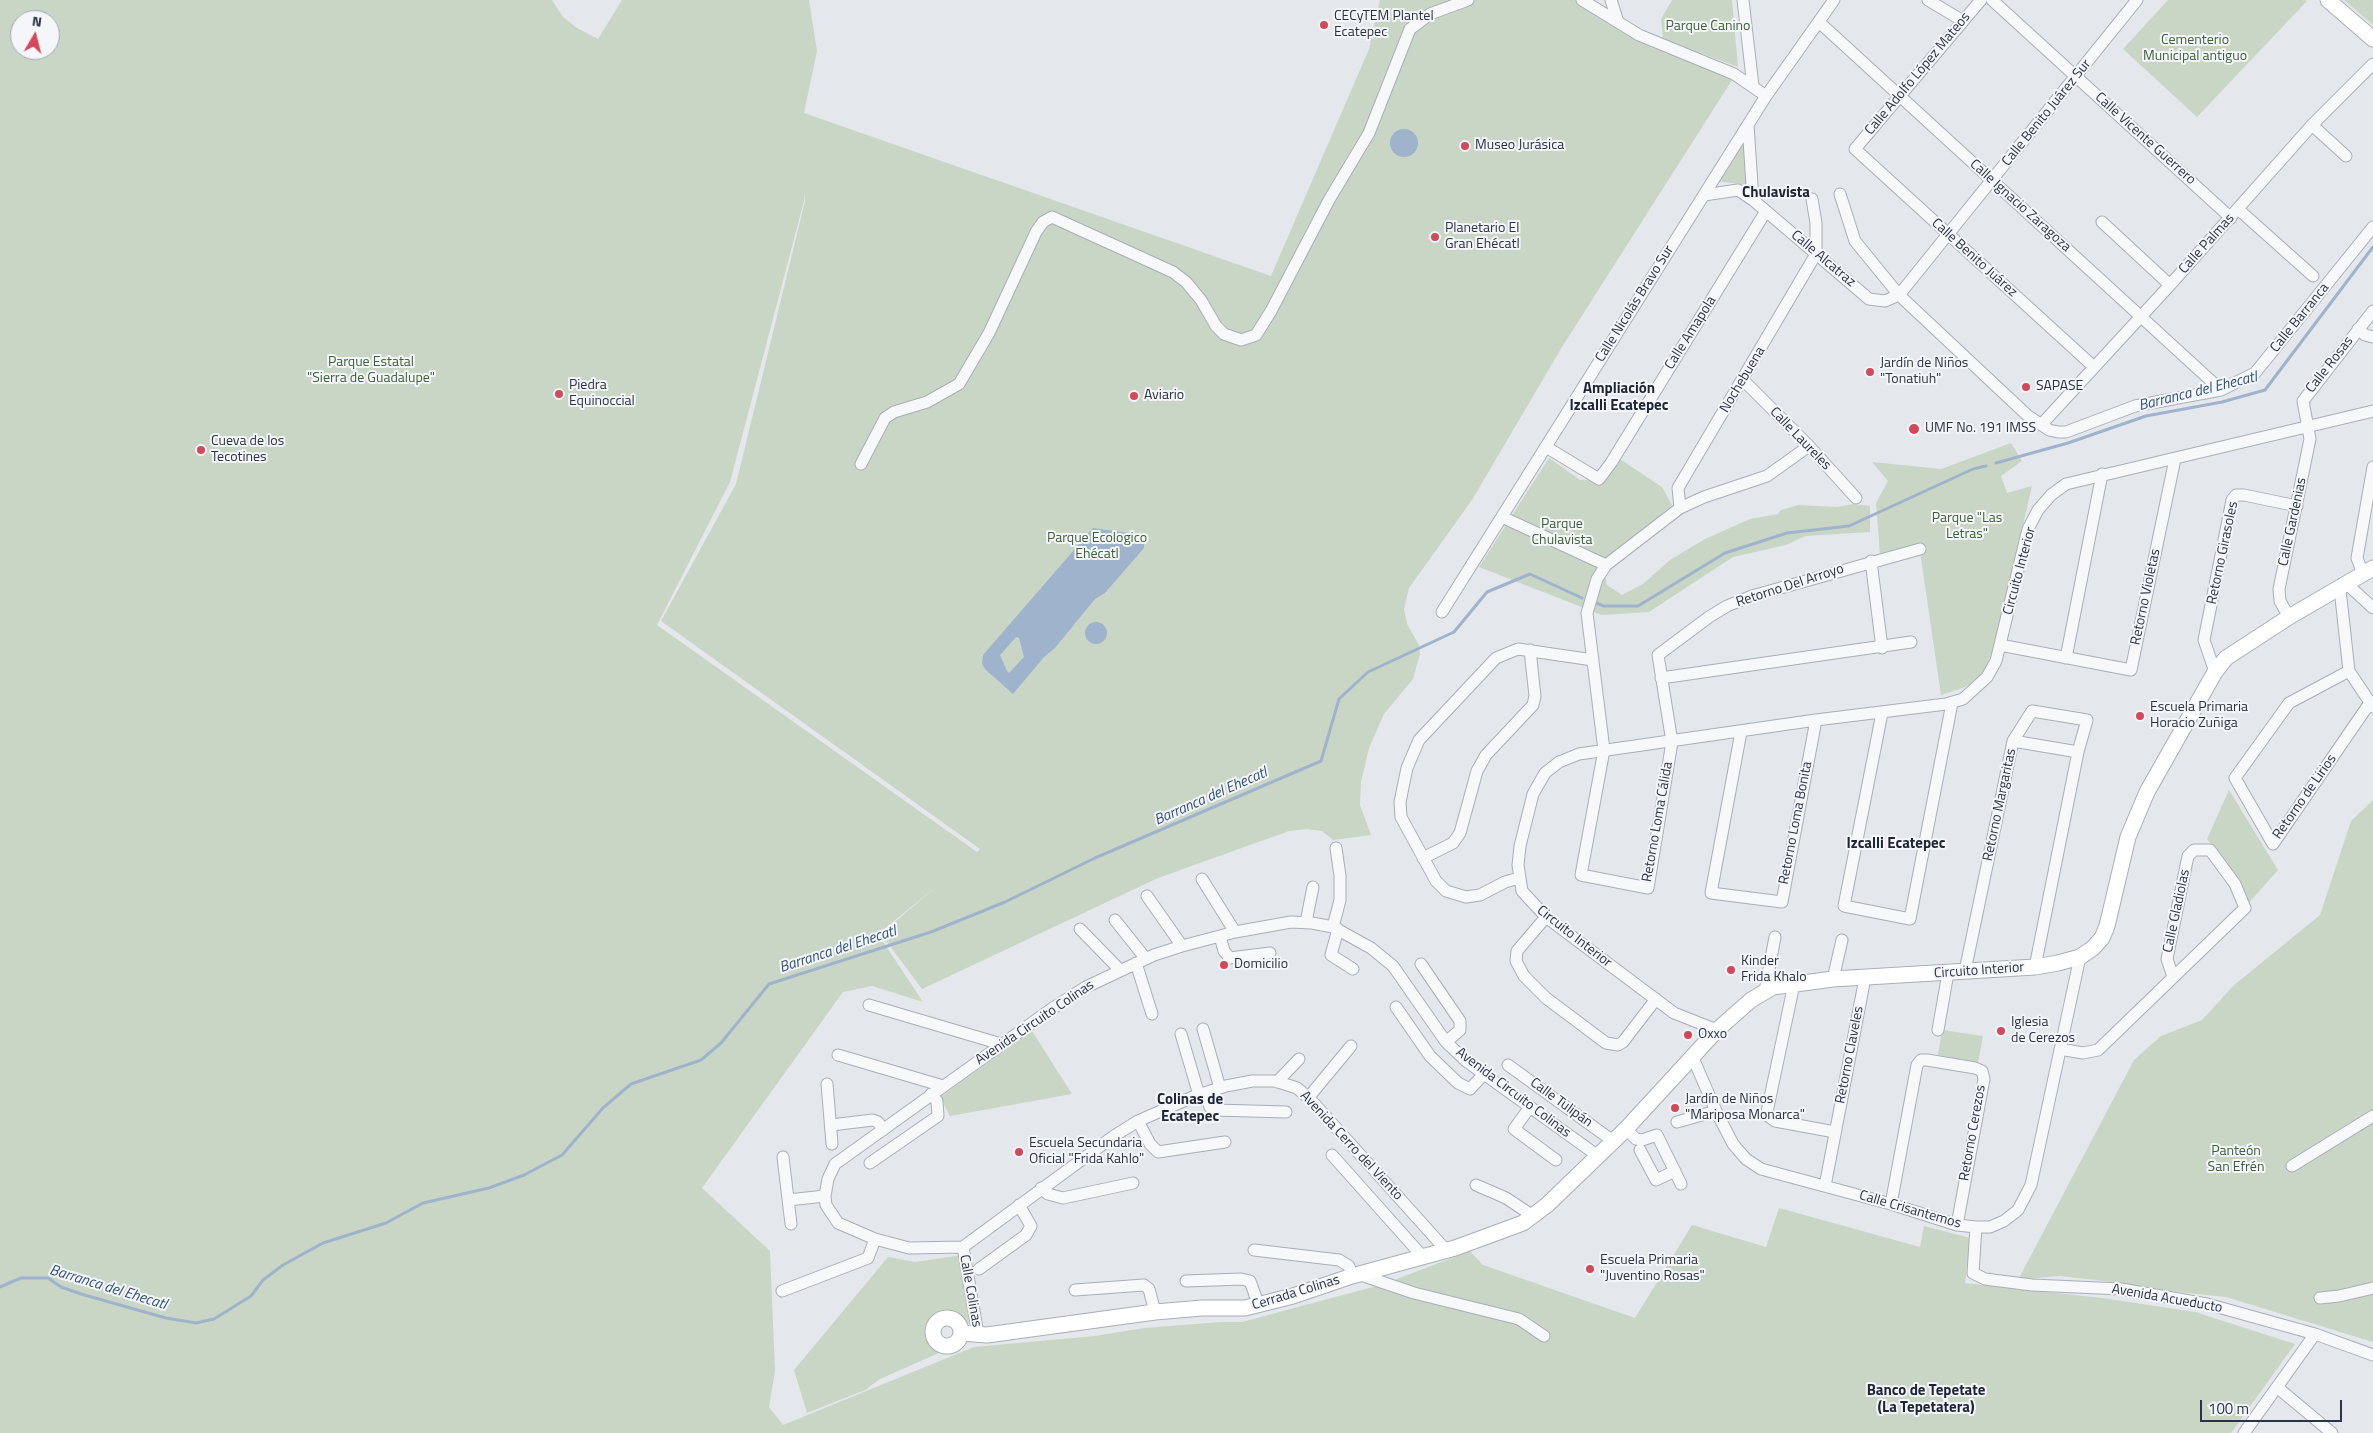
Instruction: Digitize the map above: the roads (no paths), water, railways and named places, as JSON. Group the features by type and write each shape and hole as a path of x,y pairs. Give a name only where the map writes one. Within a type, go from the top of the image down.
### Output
{"main road":[{"path":"2328,0 2373,39"},
{"name":"Circuito Interior","path":"1718,1030 1751,1000 1773,987 1833,979 2035,967 2080,957 2093,948 2102,938 2107,926 2128,837 2147,792 2215,672 2226,658 2289,617 2344,587 2368,571"},
{"path":"1598,1156 1626,1129 1718,1030"},
{"name":"Cerrada Colinas","path":"961,1333 978,1334 1155,1312 1259,1306 1355,1275 1446,1250 1523,1223 1598,1156"}],"street":[{"path":"862,464 885,418 894,412 927,402 959,384 989,333 1036,232 1042,222 1052,216 1174,272 1186,282 1201,300 1216,326 1224,334 1241,340 1256,335 1271,311 1329,200 1369,133 1410,29 1430,14 1468,0"},
{"path":"1611,0 1619,22"},
{"path":"1743,0 1753,86"},
{"name":"Calle Nicolás Bravo Sur","path":"1442,612 1766,96 1834,0"},
{"path":"1928,0 1963,21"},
{"name":"Calle Adolfo López Mateos","path":"1854,149 1981,0"},
{"name":"Calle Vicente Guerrero","path":"1992,0 2076,76 2235,213 2314,276"},
{"name":"Calle Benito Juárez Sur","path":"1899,295 2137,0"},
{"path":"1591,2 1619,22 1663,46 1734,74 1766,96"},
{"name":"Calle Ignacio Zaragoza","path":"1819,22 2220,390"},
{"name":"Calle Palmas","path":"2041,425 2235,213 2312,124 2373,64"},
{"path":"2312,124 2346,156"},
{"path":"1748,125 1753,200"},
{"name":"Calle Benito Juárez","path":"1854,149 2094,368"},
{"name":"Calle Alcatraz","path":"1704,195 1738,190 1753,200 1869,299 1885,301 1899,295"},
{"path":"1840,194 1855,241 1899,295 2027,415 2041,425"},
{"path":"1812,199 1816,223 1816,254"},
{"name":"Calle Amapola","path":"1546,447 1592,478 1599,479 1611,463 1766,211"},
{"path":"2102,222 2170,285"},
{"name":"Calle Barranca","path":"2041,425 2058,432 2066,432 2135,406 2220,390 2237,384 2255,373 2373,227"},
{"name":"Nochebuena","path":"1680,508 1678,488 1744,380 1816,254"},
{"name":"Calle Rosas","path":"2308,425 2303,400 2373,311"},
{"path":"2358,330 2365,335 2373,337"},
{"name":"Calle Laureles","path":"1744,380 1809,446 1856,498"},
{"name":"Circuito Interior","path":"1718,1030 1674,1013 1546,917 1522,891 1519,878 1520,846 1530,804 1538,783 1545,773 1559,762 1579,754 1816,720 1882,713 1952,702 1963,698 1987,677 1996,661 2023,548 2038,510 2051,495 2066,484 2373,411"},
{"name":"Calle Gardenias","path":"2289,617 2280,601 2279,589 2310,439 2308,425"},
{"path":"1604,750 1587,613 1592,590 1606,565 1680,508 1767,476 1809,446"},
{"name":"Retorno Violetas","path":"2000,645 2131,670 2175,459"},
{"path":"2368,571 2357,558 2373,467"},
{"path":"2066,658 2102,474"},
{"name":"Retorno Girasoles","path":"2215,672 2204,640 2232,500 2236,495 2244,495 2297,506"},
{"path":"1502,517 1606,565"},
{"name":"Retorno Del Arroyo","path":"1672,742 1658,655 1727,606 1752,596 1871,561 1920,549"},
{"path":"1871,561 1882,648"},
{"path":"2344,587 2373,608"},
{"path":"2344,587 2349,671 2371,706"},
{"path":"1661,678 1882,648 1911,642"},
{"path":"1519,878 1505,882 1480,895 1466,897 1446,891 1436,881 1401,817 1400,802 1407,768 1419,740 1496,658 1518,649 1593,660"},
{"path":"1424,858 1453,843 1460,833 1477,771 1486,755 1534,705 1535,696 1530,650"},
{"name":"Retorno de Lirios","path":"2349,671 2289,703 2235,778 2272,844 2371,706"},
{"path":"1882,713 1844,906 1910,919 1952,702"},
{"path":"2013,741 2032,711 2087,720 2078,752 2035,967"},
{"name":"Retorno Loma Bonita","path":"1742,732 1712,893 1782,902 1816,720"},
{"name":"Retorno Margaritas","path":"1965,971 2013,741 2078,752"},
{"name":"Retorno Loma Cálida","path":"1604,750 1581,875 1648,888 1672,742"},
{"path":"1336,848 1340,876 1340,900 1331,955 1354,969"},
{"name":"Calle Gladiolas","path":"2060,1049 2082,1053 2098,1050 2245,908 2235,884 2210,850 2194,850 2188,856 2167,959 2173,977"},
{"path":"1202,879 1235,932"},
{"path":"1306,922 1313,887"},
{"path":"1147,896 1182,946"},
{"path":"1546,917 1517,952 1516,961 1524,976 1546,998 1591,1032 1606,1043 1618,1045 1624,1042 1656,999"},
{"path":"1116,920 1141,961 1152,1014"},
{"name":"Avenida Circuito Colinas","path":"825,1196 828,1179 835,1164 1001,1044 1086,987 1141,961 1182,946 1235,932 1291,922 1306,922 1335,928 1371,948 1393,966 1446,1042 1466,1061 1598,1156"},
{"path":"1080,929 1120,970"},
{"path":"1220,936 1224,951 1230,958 1270,952"},
{"path":"1765,992 1775,936"},
{"path":"1833,979 1842,940"},
{"name":"Calle Crisantemos","path":"1693,1058 1733,1144 1746,1158 1761,1169 1891,1204 1957,1225 1976,1228 1990,1226 2004,1222 2018,1210 2025,1200 2031,1185 2080,957"},
{"path":"1421,964 1460,1021 1460,1030 1446,1042"},
{"path":"1938,1030 1948,973"},
{"name":"Retorno Claveles","path":"1825,1186 1865,978"},
{"path":"1794,984 1768,1116 1775,1121 1835,1132"},
{"path":"869,1005 1001,1044"},
{"path":"1396,1007 1430,1056 1458,1083 1470,1090 1484,1074"},
{"path":"1203,1029 1220,1088"},
{"path":"1181,1034 1202,1094 1210,1107 1216,1110 1286,1112"},
{"path":"1308,1098 1351,1046"},
{"path":"838,1055 943,1086"},
{"path":"1278,1082 1299,1060"},
{"name":"Retorno Cerezos","path":"1891,1204 1917,1065 1921,1060 1927,1060 1975,1068 1982,1071 1984,1079 1957,1225"},
{"name":"Calle Tulipán","path":"1508,1066 1613,1141"},
{"name":"Avenida Cerro del Viento","path":"962,1247 1041,1188 1138,1121 1202,1094 1252,1081 1278,1082 1297,1088 1446,1250"},
{"path":"826,1084 832,1144"},
{"path":"870,1163 938,1116 937,1101 931,1094"},
{"path":"1530,1107 1514,1129 1556,1160"},
{"path":"1677,1122 1716,1111"},
{"path":"2292,1166 2373,1116"},
{"path":"831,1125 873,1120 878,1122 883,1130"},
{"path":"1138,1121 1150,1144 1158,1152 1225,1142"},
{"path":"1626,1129 1636,1139 1642,1140 1656,1135 1681,1184"},
{"path":"1640,1150 1656,1180 1675,1172"},
{"path":"1332,1155 1423,1257"},
{"path":"783,1157 791,1224"},
{"path":"1041,1188 1048,1194 1063,1198 1133,1183"},
{"path":"1476,1185 1506,1198 1533,1216"},
{"path":"788,1200 825,1196 826,1205 838,1224 875,1239 909,1248 962,1247"},
{"path":"978,1269 1026,1235 1031,1226 1019,1205"},
{"name":"Avenida Acueducto","path":"1976,1228 1973,1273 1985,1278 2032,1285 2121,1289 2207,1304 2315,1334"},
{"path":"782,1291 868,1258 875,1239"},
{"name":"Calle Colinas","path":"962,1247 978,1334"},
{"path":"1254,1250 1340,1260 1349,1266 1355,1275 1414,1293 1510,1316 1544,1336"},
{"path":"1186,1281 1241,1279 1250,1281 1259,1306"},
{"path":"1075,1290 1144,1285 1149,1289 1155,1312"},
{"path":"2320,1298 2339,1296 2373,1288"},
{"path":"2244,1433 2315,1334 2373,1355"},
{"path":"2278,1388 2332,1433"}],"water":[{"path":"1404,129 1414,133 1418,143 1414,153 1404,157 1394,153 1390,143 1394,133"},
{"path":"1093,528 1129,533 1144,544 1144,548 1105,593 1095,599 1055,648 1044,657 1013,694 986,670 982,664 983,655","holes":["1016,637 1019,638 1024,657 1009,673 1000,655"]},
{"path":"1096,622 1106,629 1107,633 1100,643 1096,644 1086,637 1085,633 1092,623"}],"waterway":[{"name":"Barranca del Ehecatl","path":"1996,463 2068,443 2146,416 2222,402 2265,390 2373,247"},
{"name":"Barranca del Ehecatl","path":"1596,603 1604,606 1638,606 1725,553 1787,533 1849,526 1973,469 1986,466"},
{"name":"Barranca del Ehecatl","path":"0,1287 21,1278 48,1278 61,1287 81,1294 166,1318 196,1323 214,1319 251,1296 263,1280 283,1265 323,1243 386,1223 423,1203 489,1188 524,1175 562,1155 603,1108 631,1084 701,1060 721,1043 769,984 931,932 1005,902 1095,858 1321,761 1339,699 1368,672 1454,632 1487,592 1530,574 1582,598"}],"place":[{"name":"CECyTEM Plantel Ecatepec","path":"1324,25"},
{"name":"Museo Jurásica","path":"1465,146"},
{"name":"Planetario El Gran Ehécatl","path":"1435,237"},
{"name":"Jardín de Niños \"Tonatiuh\"","path":"1870,372"},
{"name":"SAPASE","path":"2026,387"},
{"name":"Piedra Equinoccial","path":"559,394"},
{"name":"Aviario","path":"1134,396"},
{"name":"UMF No. 191 IMSS","path":"1914,429"},
{"name":"Cueva de los Tecotines","path":"201,450"},
{"name":"Escuela Primaria Horacio Zuñiga","path":"2140,716"},
{"name":"Domicilio","path":"1224,965"},
{"name":"Kinder Frida Khalo","path":"1731,970"},
{"name":"Iglesia de Cerezos","path":"2001,1031"},
{"name":"Oxxo","path":"1688,1035"},
{"name":"Jardín de Niños \"Mariposa Monarca\"","path":"1675,1108"},
{"name":"Escuela Secundaria Oficial \"Frida Kahlo\"","path":"1019,1152"},
{"name":"Escuela Primaria \"Juventino Rosas\"","path":"1590,1269"}],"district":[{"name":"Chulavista","path":"1776,193"},
{"name":"Ampliación Izcalli Ecatepec","path":"1619,398"},
{"name":"Izcalli Ecatepec","path":"1896,844"},
{"name":"Colinas de Ecatepec","path":"1190,1108"},
{"name":"Banco de Tepetate (La Tepetatera)","path":"1926,1400"}],"park label":[{"name":"Parque Canino","path":"1708,27"},
{"name":"Cementerio Municipal antiguo","path":"2195,49"},
{"name":"Parque Estatal \"Sierra de Guadalupe\"","path":"371,372"},
{"name":"Parque \"Las Letras\"","path":"1967,528"},
{"name":"Parque Chulavista","path":"1562,534"},
{"name":"Parque Ecologico Ehécatl","path":"1097,548"},
{"name":"Panteón San Efrén","path":"2236,1160"}]}
